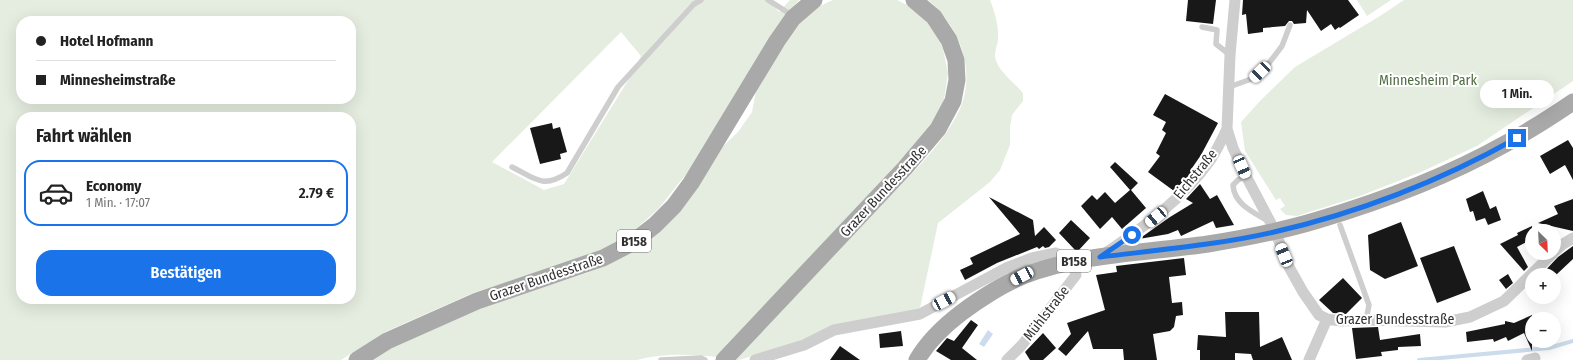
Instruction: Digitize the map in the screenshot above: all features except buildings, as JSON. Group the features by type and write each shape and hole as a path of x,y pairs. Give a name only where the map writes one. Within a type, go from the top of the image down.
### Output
{"main road":[{"name":"Grazer Bundesstraße","path":"357,360 387,341 477,301 603,258 632,243 650,229 674,206 691,183 776,41 793,18 814,0"},
{"name":"Grazer Bundesstraße","path":"724,360 905,168 938,129 942,122 953,101 957,80 956,60 949,40 934,17 914,0"},
{"name":"B158","path":"917,360 941,329 978,300 1022,276 1068,262 1208,244 1272,227 1318,220 1377,201 1451,172 1524,134 1573,102"}],"street":[{"name":"Eichstraße","path":"1236,0 1230,55 1227,130 1246,176 1272,227"},
{"name":"Eichstraße","path":"1100,257 1143,227 1167,207 1211,158 1227,130"},
{"name":"Grazer Bundesstraße","path":"1272,227 1289,267 1303,292 1319,314 1327,319 1341,321 1366,320 1445,322 1470,317 1504,301 1547,260"},
{"name":"Grazer Bundesstraße","path":"1561,246 1573,238"},
{"path":"755,360 804,345 834,330 920,314 1006,268 1032,258 1056,253 1068,262"},
{"name":"Mühlstraße","path":"1007,360 1022,345 1076,275 1068,262"},
{"path":"1309,360 1327,319"}],"lane":[{"path":"512,167 542,182 556,180 567,173 618,87 694,4 701,0"},
{"path":"768,0 787,12 793,18"},
{"path":"1229,87 1254,78 1269,63 1282,46 1290,25"},
{"path":"1202,27 1217,30 1216,44 1230,55"},
{"path":"1246,176 1238,180 1233,185 1233,192 1246,209 1272,227"},
{"path":"1340,225 1370,305 1366,320"},
{"path":"661,360 701,358 705,360"}],"green space":[{"path":"0,0 768,0 779,12 790,0 799,0 774,32 687,173 659,208 636,229 616,242 590,255 473,293 385,332 341,360 0,360","holes":["621,32 641,56 632,74 564,184 544,190 492,162"]},
{"path":"833,0 897,0 913,8 928,23 939,39 943,49 948,73 943,105 922,139 717,357 677,355 656,356 637,360 369,360 399,344 476,309 587,273 633,252 661,230 717,152 738,132 752,112 756,91 789,34 804,18 820,6"},
{"path":"928,0 990,0 998,30 998,40 995,54 996,61 1002,71 1023,93 1023,101 1012,115 1010,145 1000,170 990,182 938,223 920,308 739,360 734,360 796,293 923,162 953,123 960,110 964,97 966,70 964,56 954,31 947,20"},
{"path":"1357,0 1391,0 1367,16"},
{"name":"Minnesheim Park","path":"1404,0 1573,0 1573,81 1477,146 1421,172 1360,196 1297,216 1286,215 1280,209 1285,206 1280,198 1276,200 1245,151 1241,122 1295,67"}],"water":[{"path":"988,330 993,334 984,347 979,344"}],"waterway":[{"path":"1419,360 1549,348 1573,341"}],"route":[{"path":"1132,235 1100,257 1208,244 1275,232 1318,220 1377,201 1451,172 1517,138"}]}
